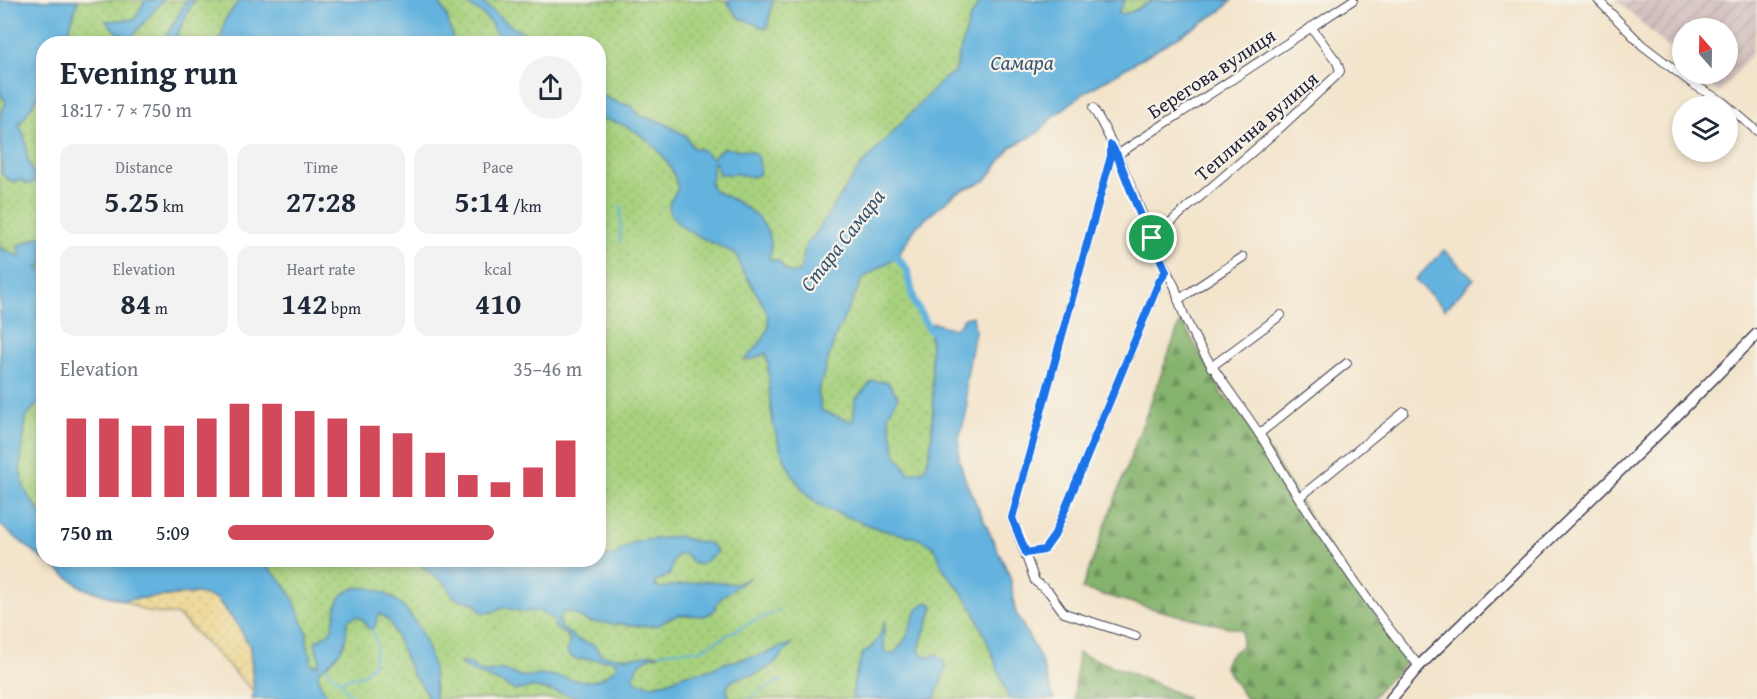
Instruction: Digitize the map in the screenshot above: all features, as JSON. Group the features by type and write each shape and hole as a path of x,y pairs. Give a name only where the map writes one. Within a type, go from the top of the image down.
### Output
{"street":[{"name":"Берегова вулиця","path":"1117,155 1353,0"},
{"path":"1598,0 1642,45 1693,84 1723,102 1757,130"},
{"name":"Теплична вулиця","path":"1152,238 1280,128 1337,75 1340,71 1336,62 1311,27"},
{"path":"1093,108 1117,155 1166,271 1175,287 1189,330 1211,367 1259,434 1375,611 1419,666"},
{"path":"1111,145 1111,156 1012,518 1035,581 1050,592 1064,613 1136,636"},
{"path":"1178,300 1243,257"},
{"path":"1026,553 1044,550 1054,536 1159,282 1166,271"},
{"path":"1211,367 1281,315"},
{"path":"1391,699 1419,666 1757,334"},
{"path":"1259,434 1347,363"},
{"path":"1299,498 1404,412"}],"shaded area":[{"path":"1616,0 1757,0 1757,24 1751,55 1738,70 1738,18 1672,18 1672,51"},
{"path":"1709,84 1727,84 1719,93"}],"green space":[{"path":"0,0 1232,0 1221,11 1084,93 1053,117 1038,133 1011,147 985,181 957,192 916,227 897,257 907,270 914,302 930,330 933,404 931,448 959,460 966,482 1010,577 1015,611 1039,656 1054,699 252,699 254,692 250,647 239,627 217,599 198,593 122,600 83,588 54,567 606,567 606,36 36,36 36,553 0,525"},
{"path":"1181,320 1222,395 1236,406 1270,453 1332,553 1408,661 1372,699 1246,699 1224,666 1228,657 1242,646 1242,630 1082,589"},
{"path":"1078,653 1146,679 1189,699 1074,699"}],"sand":[{"path":"198,593 217,599 239,627 250,647 254,692 178,615 148,612 122,600"}],"water":[{"path":"2,0 78,0 67,36 36,36 36,100 19,125 24,136 28,161 36,179 31,184 21,180 10,181 2,173 0,117 6,102 0,92 0,3"},
{"path":"145,0 163,0 133,36 118,33 106,21 135,19"},
{"path":"187,0 194,0 176,36 166,36"},
{"path":"239,0 438,0 447,17 452,36 221,36 225,20"},
{"path":"461,0 479,0 514,28 535,36 500,36 482,14"},
{"path":"726,0 773,0 767,29 738,17"},
{"name":"Самара","path":"981,0 1125,0 1118,13 1123,14 1154,0 1232,0 1221,11 1084,93 1053,117 1038,133 1011,147 985,181 957,192 916,227 897,257 863,278 836,335 818,392 822,411 853,422 855,400 872,381 888,382 898,397 888,415 896,455 909,473 924,470 929,458 933,423 930,330 933,323 955,329 965,318 973,316 975,331 966,381 967,411 959,438 959,460 966,482 1010,577 1015,611 1039,656 1054,699 1009,699 973,610 944,570 932,546 917,538 889,532 821,506 800,487 785,460 775,430 766,353 754,359 744,360 763,339 769,322 763,305 739,264 738,256 676,222 670,214 669,205 678,188 667,163 659,152 638,133 606,120 606,97 631,106 640,116 664,123 686,136 693,148 703,150 712,158 723,148 750,151 758,156 759,175 751,177 739,174 719,174 715,162 712,164 713,175 710,182 713,190 735,201 756,216 769,235 771,246 769,259 779,261 784,269 792,274 800,271 806,244 814,236 859,168 943,79 954,72 970,18"},
{"path":"36,238 36,406 26,419 20,469 24,487 36,506 36,553 0,525 0,247 21,258 17,246"},
{"path":"1444,250 1474,279 1445,309 1415,280"},
{"path":"679,536 708,543 717,553 701,564 694,564 685,554 678,554 673,561 670,575 655,582 655,586 660,588 704,581 736,584 751,577 723,596 714,611 705,616 679,615 659,625 591,622 567,611 561,614 559,621 561,627 578,640 594,645 601,655 636,657 660,654 650,657 636,668 634,678 640,683 652,685 667,682 686,674 706,671 725,663 761,655 792,643 766,669 757,674 733,680 727,688 728,696 732,699 588,699 531,687 515,691 459,663 472,665 484,672 503,670 523,676 548,675 585,681 601,678 617,666 616,662 611,660 575,659 569,656 567,649 570,640 567,635 555,628 554,620 539,611 521,612 505,607 489,613 481,612 472,602 454,597 443,582 424,567 606,567 606,556 612,556 634,542"},
{"path":"54,567 267,567 280,579 292,596 307,633 307,645 312,657 310,662 313,665 318,665 320,661 315,643 331,631 338,603 343,594 355,588 375,590 393,599 405,609 423,636 429,651 435,684 435,699 428,699 426,692 413,676 391,624 380,614 372,629 367,628 364,621 357,616 348,620 345,641 340,650 318,672 320,683 329,699 252,699 254,692 250,647 239,627 217,599 198,593 122,600 83,588"},
{"path":"928,602 933,605 919,650 922,655 929,657 937,654 946,667 935,699 852,699 854,681 862,654 877,640 885,620 883,645 886,653 893,654 906,637 917,611"}],"waterway":[{"path":"620,242 621,206"},
{"path":"897,257 907,270 914,302 930,330"},
{"path":"660,654 700,650 755,620 781,610"},
{"path":"340,680 363,675 373,664 377,644 372,629"},
{"path":"326,666 330,673 340,680 353,699"},
{"path":"748,699 784,680"}],"route":[{"path":"1111,145 1152,238 1166,271 1159,282 1054,536 1044,550 1026,553 1012,518 1111,156 1111,145"}],"water label":[{"name":"Стара Самара","path":"842,240"}]}
